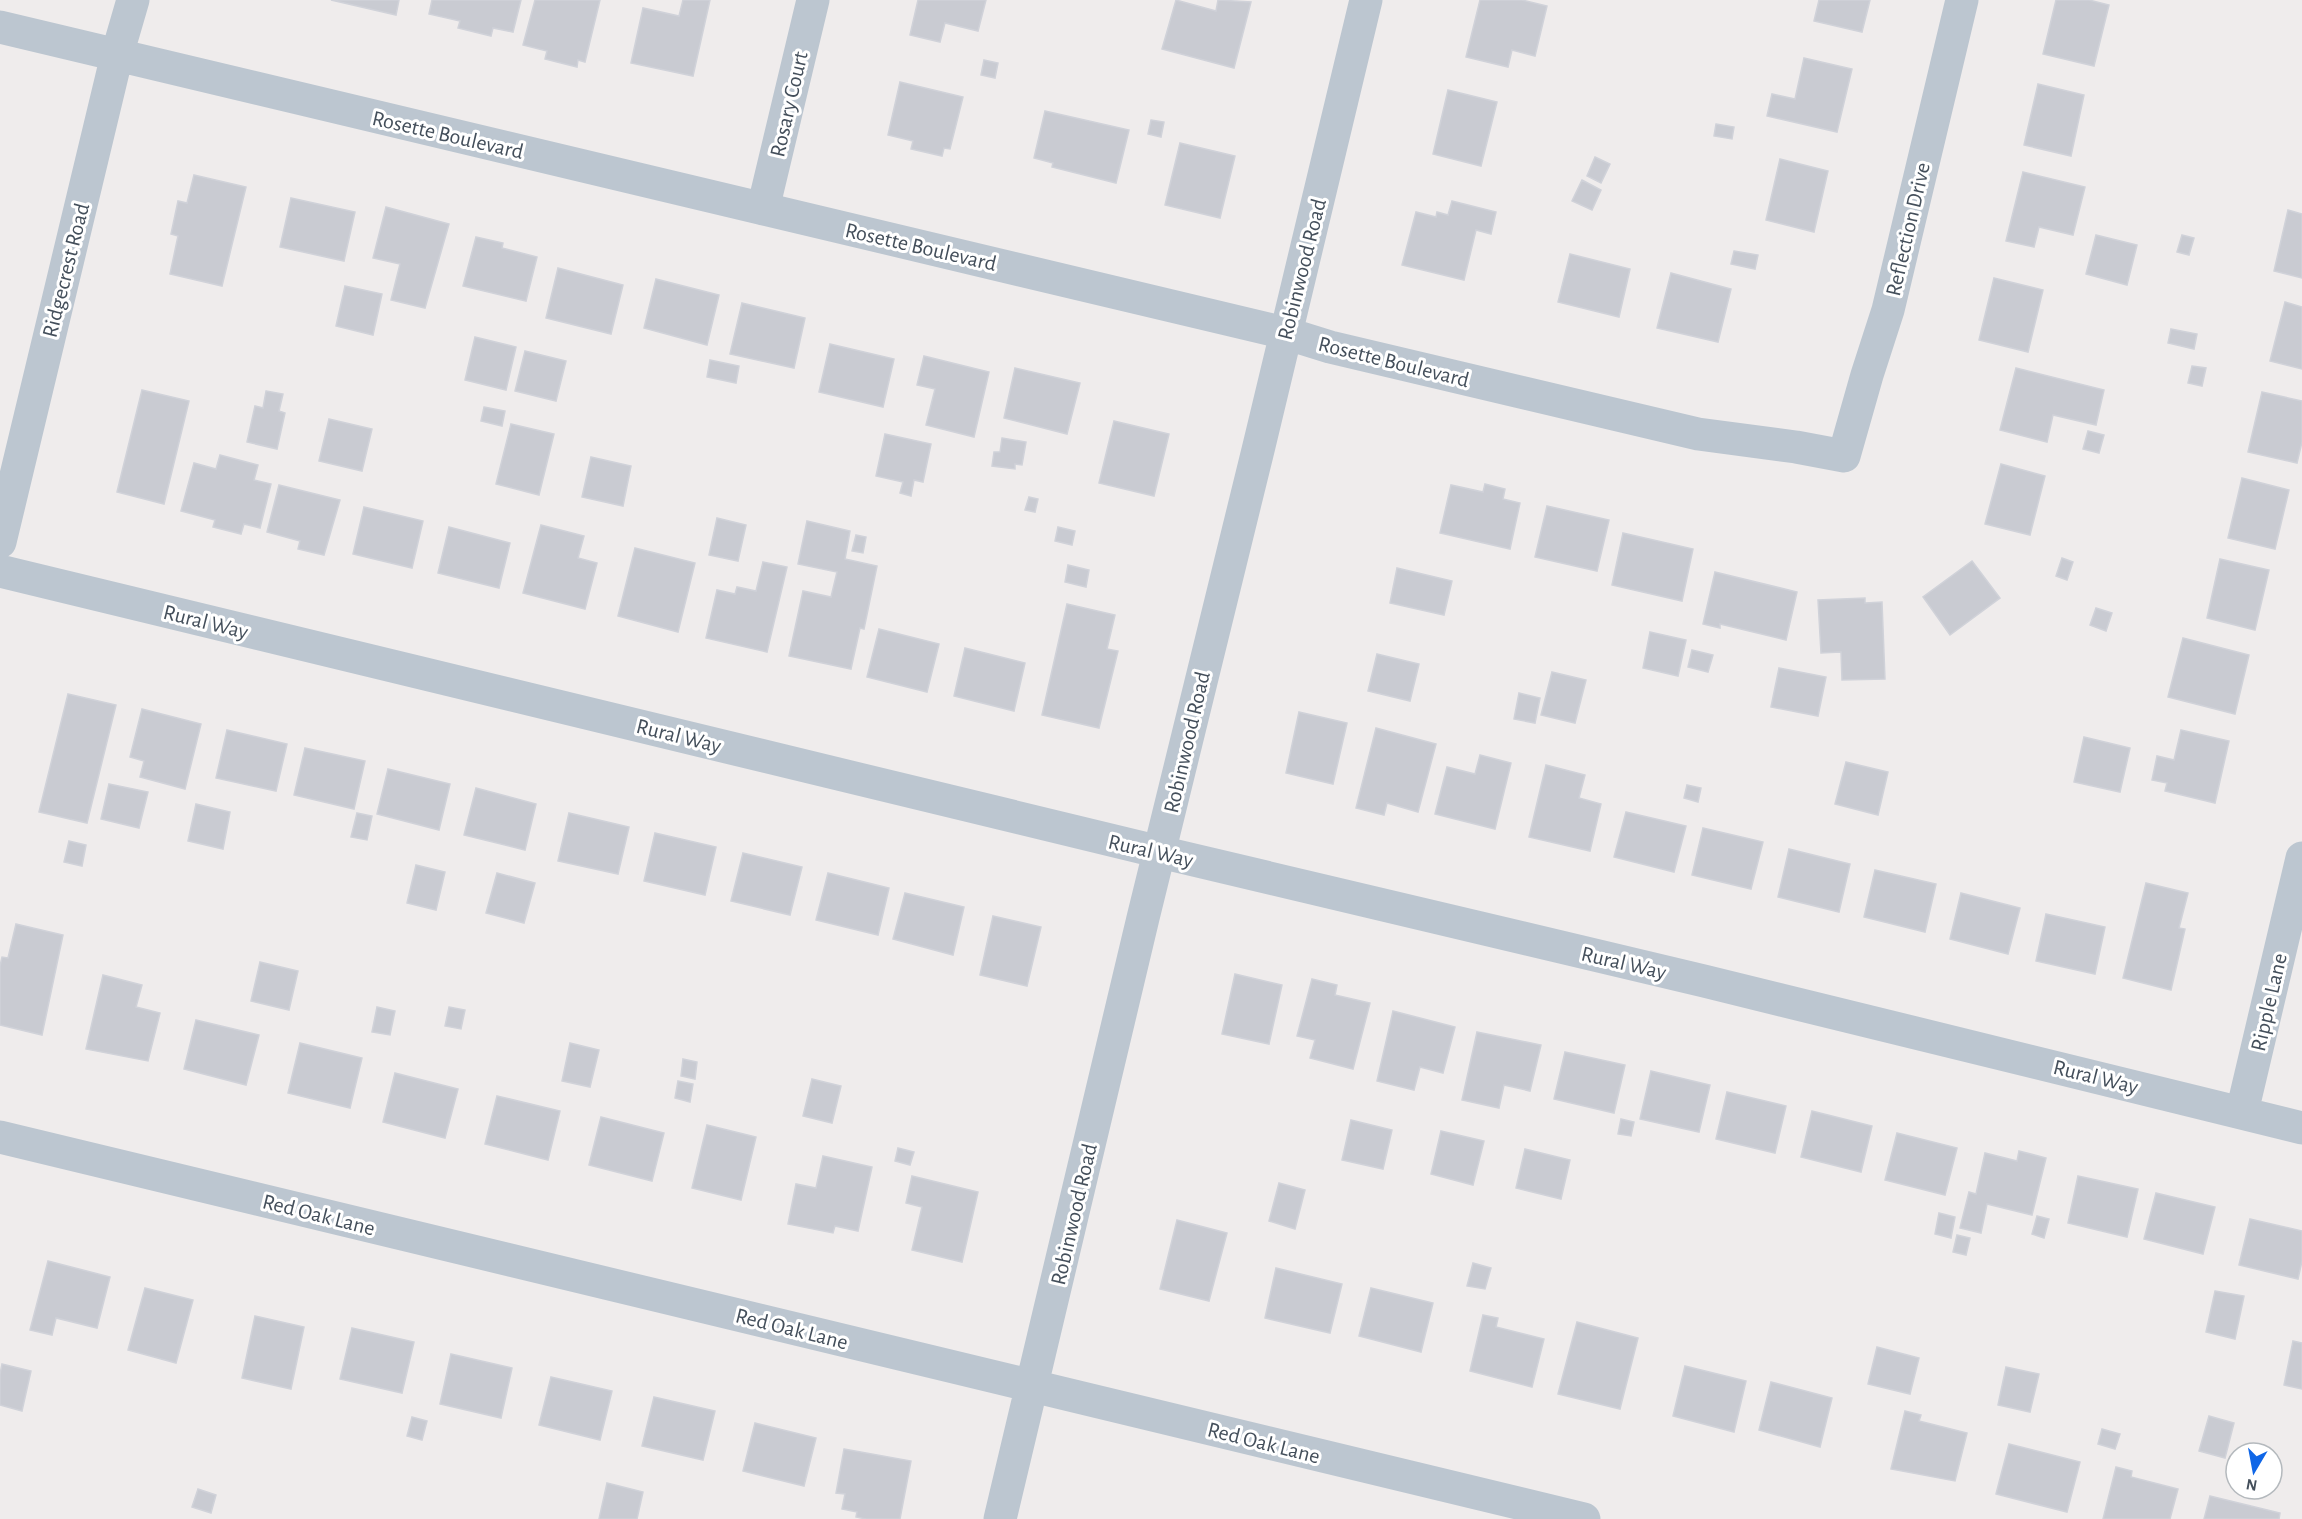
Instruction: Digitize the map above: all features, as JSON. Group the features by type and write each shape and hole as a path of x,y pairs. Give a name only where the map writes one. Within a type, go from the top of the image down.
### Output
{"street":[{"name":"Ridgecrest Road","path":"0,542 132,0"},
{"name":"Rosary Court","path":"763,208 813,0"},
{"name":"Robinwood Road","path":"1000,1519 1366,0"},
{"name":"Reflection Drive","path":"1844,456 1888,310 1962,0"},
{"name":"Rosette Boulevard","path":"0,27 1285,333 1330,346 1698,434 1844,456"},
{"name":"Rural Way","path":"0,571 1160,852 1681,975 2302,1128"},
{"name":"Ripple Lane","path":"2242,1112 2302,858"},
{"name":"Red Oak Lane","path":"0,1137 1584,1519"}],"building":[{"path":"331,0 399,0 396,15"},
{"path":"432,0 521,0 513,32 493,28 491,36 458,28 460,21 429,14"},
{"path":"535,0 600,0 585,62 578,60 577,67 545,59 547,51 523,45"},
{"path":"683,0 710,0 693,76 631,63 643,8 679,16"},
{"path":"918,0 986,0 978,31 945,23 940,42 910,35"},
{"path":"1176,0 1216,11 1218,0 1251,2 1234,68 1162,49"},
{"path":"1480,0 1522,0 1547,6 1535,56 1512,50 1508,67 1466,57"},
{"path":"1819,0 1870,0 1862,32 1814,21"},
{"path":"2056,0 2089,0 2109,5 2094,66 2043,54"},
{"path":"1804,58 1852,69 1837,132 1767,116 1772,94 1795,99"},
{"path":"984,60 998,63 995,78 981,75"},
{"path":"900,82 963,97 950,149 944,148 942,156 911,149 913,141 888,135"},
{"path":"2038,84 2084,95 2071,156 2024,145"},
{"path":"1448,90 1497,102 1481,166 1433,154"},
{"path":"1045,111 1129,130 1116,183 1052,167 1053,163 1034,158"},
{"path":"1151,120 1164,122 1161,137 1148,134"},
{"path":"1716,124 1734,127 1732,139 1714,136"},
{"path":"1180,143 1235,156 1220,218 1165,205"},
{"path":"1595,157 1610,164 1601,183 1587,176"},
{"path":"1780,159 1828,171 1814,232 1766,220"},
{"path":"2023,172 2085,187 2073,235 2039,227 2034,247 2006,241"},
{"path":"194,175 246,187 222,286 170,274 178,236 171,234 178,201 187,203"},
{"path":"1582,180 1601,190 1592,210 1572,201"},
{"path":"291,198 355,212 344,261 280,247"},
{"path":"1452,201 1496,212 1491,234 1476,230 1464,280 1402,265 1416,212 1436,217 1437,212 1448,215"},
{"path":"386,207 449,224 425,308 391,300 400,264 373,258"},
{"path":"2288,210 2302,214 2302,278 2274,271"},
{"path":"2096,235 2137,245 2127,285 2086,274"},
{"path":"2182,235 2194,238 2189,255 2177,252"},
{"path":"476,237 503,243 502,248 537,257 526,301 463,286"},
{"path":"1734,251 1758,255 1755,269 1731,264"},
{"path":"1570,254 1630,269 1619,317 1558,302"},
{"path":"558,268 623,285 611,334 546,318"},
{"path":"1671,273 1731,289 1718,342 1657,328"},
{"path":"1994,278 2043,290 2028,352 1979,340"},
{"path":"656,279 719,295 707,345 644,328"},
{"path":"345,286 382,294 373,335 336,326"},
{"path":"2285,302 2302,307 2302,369 2270,361"},
{"path":"742,303 805,318 794,368 730,354"},
{"path":"2171,329 2197,334 2194,349 2168,343"},
{"path":"475,337 516,347 506,390 465,380"},
{"path":"830,344 894,359 883,407 819,392"},
{"path":"525,351 566,361 556,401 515,391"},
{"path":"924,356 989,372 974,437 926,425 935,389 917,385"},
{"path":"710,360 739,366 736,383 707,377"},
{"path":"2192,366 2206,368 2202,386 2188,383"},
{"path":"1015,368 1080,383 1067,434 1004,418"},
{"path":"2016,368 2104,390 2096,425 2053,415 2047,442 2000,430"},
{"path":"142,390 189,401 164,504 117,492"},
{"path":"266,391 283,394 279,411 285,413 277,449 247,442 255,406 263,408"},
{"path":"2262,392 2302,401 2302,442 2297,463 2248,452"},
{"path":"484,407 505,411 502,426 481,421"},
{"path":"329,419 372,429 362,471 319,461"},
{"path":"1114,421 1169,434 1154,496 1099,483"},
{"path":"511,424 554,434 539,495 496,484"},
{"path":"2088,431 2104,435 2099,453 2083,449"},
{"path":"885,434 931,444 923,482 914,480 911,496 900,493 903,482 876,476"},
{"path":"1002,438 1026,442 1022,465 1015,464 1015,469 992,466 994,452 1000,452"},
{"path":"220,455 258,465 254,480 271,484 260,528 244,524 241,534 213,527 215,520 181,511 194,463 216,469"},
{"path":"591,457 631,466 623,506 582,497"},
{"path":"2001,464 2045,476 2030,535 1985,524"},
{"path":"2242,478 2289,490 2275,549 2228,538"},
{"path":"1485,484 1505,489 1503,499 1520,503 1510,549 1440,533 1451,485 1483,492"},
{"path":"279,485 340,500 324,555 298,549 300,541 267,532"},
{"path":"1029,497 1038,499 1035,512 1025,510"},
{"path":"1547,506 1609,520 1597,571 1535,557"},
{"path":"364,507 423,521 412,568 353,554"},
{"path":"717,518 746,525 738,561 709,555"},
{"path":"807,521 850,531 845,559 877,566 864,629 860,628 851,669 789,656 803,591 831,597 837,572 798,564"},
{"path":"541,525 584,536 578,558 597,563 585,609 523,593"},
{"path":"449,527 510,543 499,588 438,573"},
{"path":"1058,527 1075,531 1072,545 1055,541"},
{"path":"1623,533 1693,549 1682,601 1612,585"},
{"path":"856,535 866,537 863,553 852,551"},
{"path":"635,548 695,563 678,632 618,616"},
{"path":"2062,558 2073,562 2067,580 2056,576"},
{"path":"2220,559 2269,570 2255,630 2207,618"},
{"path":"1972,561 2000,598 1950,635 1923,597"},
{"path":"763,562 787,567 767,652 706,638 717,590 735,594 737,587 756,591"},
{"path":"1068,565 1089,570 1086,587 1065,582"},
{"path":"1397,568 1452,581 1444,615 1390,603"},
{"path":"1715,572 1797,592 1786,640 1720,624 1720,628 1703,624"},
{"path":"1865,598 1865,603 1882,602 1885,679 1842,680 1841,652 1821,653 1818,600"},
{"path":"1067,604 1115,615 1107,649 1118,651 1099,728 1042,715"},
{"path":"2096,608 2112,613 2106,631 2090,625"},
{"path":"879,629 939,644 927,692 867,677"},
{"path":"1650,632 1686,640 1678,676 1643,668"},
{"path":"2183,638 2249,655 2235,714 2168,697"},
{"path":"965,648 1025,663 1014,711 954,696"},
{"path":"1692,650 1713,655 1708,672 1688,667"},
{"path":"1377,654 1419,664 1410,701 1368,691"},
{"path":"1779,668 1826,677 1818,716 1771,707"},
{"path":"1552,672 1586,680 1575,723 1541,715"},
{"path":"1519,693 1540,698 1535,723 1514,719"},
{"path":"68,694 116,705 87,823 39,812"},
{"path":"142,709 201,724 185,789 140,777 144,761 130,757"},
{"path":"1299,712 1347,723 1333,784 1286,773"},
{"path":"1376,728 1436,744 1418,812 1387,803 1384,815 1356,808"},
{"path":"227,730 287,744 276,791 216,778"},
{"path":"2181,730 2229,741 2215,803 2165,791 2167,783 2152,780 2157,756 2174,760"},
{"path":"2084,737 2130,748 2120,792 2074,782"},
{"path":"305,748 365,761 354,809 294,795"},
{"path":"1480,755 1511,763 1495,829 1435,814 1447,767 1475,774"},
{"path":"1846,762 1888,772 1878,815 1835,804"},
{"path":"1546,765 1585,775 1579,798 1601,804 1590,851 1529,837"},
{"path":"388,769 450,784 439,830 377,814"},
{"path":"109,784 148,792 139,828 101,819"},
{"path":"1687,785 1701,788 1698,802 1684,798"},
{"path":"476,788 536,804 525,850 464,835"},
{"path":"196,804 230,812 223,849 188,841"},
{"path":"1626,812 1686,826 1674,872 1614,857"},
{"path":"357,813 372,816 367,840 351,837"},
{"path":"569,813 629,827 618,874 558,861"},
{"path":"1703,828 1763,842 1751,889 1692,875"},
{"path":"655,833 716,847 705,895 644,881"},
{"path":"69,841 86,845 82,866 64,862"},
{"path":"1789,849 1850,864 1839,912 1778,897"},
{"path":"743,853 802,867 790,915 731,901"},
{"path":"416,865 445,872 436,910 407,903"},
{"path":"1875,870 1936,884 1925,932 1864,917"},
{"path":"497,873 535,883 524,923 486,913"},
{"path":"828,873 889,888 878,935 816,920"},
{"path":"2146,883 2188,893 2179,928 2185,929 2171,990 2123,978"},
{"path":"905,893 964,907 953,955 893,939"},
{"path":"1961,893 2020,908 2008,954 1950,939"},
{"path":"2046,914 2105,927 2095,974 2036,961"},
{"path":"993,916 1041,927 1027,986 980,975"},
{"path":"16,924 63,935 42,1035 0,1025 0,966 2,957 8,958"},
{"path":"260,962 298,971 289,1010 251,1001"},
{"path":"1235,974 1282,985 1269,1044 1222,1034"},
{"path":"103,975 142,985 136,1007 160,1013 148,1061 86,1049"},
{"path":"1312,979 1337,985 1335,995 1370,1003 1353,1069 1310,1058 1315,1040 1297,1036"},
{"path":"377,1007 395,1011 390,1035 372,1032"},
{"path":"449,1007 465,1010 461,1029 445,1026"},
{"path":"1393,1011 1455,1027 1443,1073 1420,1067 1414,1090 1377,1081"},
{"path":"196,1020 259,1035 246,1085 184,1069"},
{"path":"1477,1032 1541,1045 1530,1091 1504,1085 1499,1108 1462,1100"},
{"path":"300,1043 362,1058 350,1108 288,1093"},
{"path":"570,1043 599,1050 590,1087 562,1081"},
{"path":"1565,1052 1625,1065 1614,1113 1554,1099"},
{"path":"683,1059 697,1062 695,1079 681,1076"},
{"path":"1651,1071 1710,1085 1699,1132 1640,1119"},
{"path":"395,1073 458,1089 445,1138 383,1122"},
{"path":"812,1079 841,1086 832,1123 803,1116"},
{"path":"678,1081 693,1084 690,1102 675,1098"},
{"path":"1727,1092 1786,1106 1775,1153 1716,1139"},
{"path":"497,1096 560,1111 548,1160 485,1144"},
{"path":"1812,1111 1872,1126 1861,1172 1801,1157"},
{"path":"601,1117 664,1133 652,1181 589,1165"},
{"path":"1621,1119 1634,1122 1631,1136 1618,1134"},
{"path":"1351,1120 1392,1130 1383,1169 1342,1160"},
{"path":"707,1125 756,1137 741,1200 692,1188"},
{"path":"1441,1131 1484,1141 1473,1185 1431,1174"},
{"path":"1897,1133 1957,1148 1945,1195 1885,1180"},
{"path":"898,1148 914,1152 910,1165 895,1161"},
{"path":"1525,1149 1570,1160 1561,1199 1516,1188"},
{"path":"2019,1151 2046,1158 2032,1215 1987,1204 1981,1233 1960,1228 1969,1192 1976,1194 1985,1153 2017,1161"},
{"path":"823,1156 872,1167 858,1231 835,1226 833,1233 788,1224 796,1184 816,1188"},
{"path":"912,1176 978,1192 962,1262 912,1250 922,1207 906,1203"},
{"path":"2078,1176 2138,1189 2127,1237 2068,1223"},
{"path":"1279,1183 1305,1190 1295,1229 1269,1221"},
{"path":"2156,1193 2215,1207 2203,1254 2144,1239"},
{"path":"1939,1213 1955,1217 1951,1238 1935,1234"},
{"path":"2037,1216 2049,1219 2044,1238 2032,1234"},
{"path":"2250,1219 2302,1231 2302,1261 2298,1279 2239,1265"},
{"path":"1177,1220 1227,1233 1209,1301 1160,1289"},
{"path":"1957,1235 1970,1238 1966,1255 1953,1252"},
{"path":"48,1261 110,1277 97,1328 56,1318 52,1335 30,1330"},
{"path":"1473,1263 1491,1268 1485,1289 1467,1286"},
{"path":"1276,1268 1342,1284 1330,1333 1265,1318"},
{"path":"145,1288 193,1300 176,1363 128,1350"},
{"path":"1371,1288 1433,1303 1421,1352 1359,1336"},
{"path":"2215,1291 2244,1296 2235,1339 2206,1332"},
{"path":"1483,1315 1498,1318 1496,1327 1544,1339 1532,1387 1470,1371"},
{"path":"255,1316 304,1327 291,1389 242,1378"},
{"path":"1577,1322 1638,1338 1620,1409 1558,1394"},
{"path":"352,1328 414,1342 402,1393 340,1379"},
{"path":"2293,1341 2302,1343 2302,1389 2284,1385"},
{"path":"1877,1347 1919,1358 1910,1394 1868,1384"},
{"path":"451,1354 512,1368 501,1418 440,1404"},
{"path":"2,1364 31,1371 22,1411 0,1405"},
{"path":"1685,1366 1746,1381 1734,1432 1673,1416"},
{"path":"2006,1367 2039,1374 2030,1412 1998,1405"},
{"path":"551,1377 612,1391 600,1440 539,1425"},
{"path":"1771,1382 1832,1398 1820,1447 1759,1430"},
{"path":"654,1397 715,1411 703,1460 642,1446"},
{"path":"1905,1411 1921,1415 1919,1421 1967,1433 1955,1481 1891,1469"},
{"path":"2209,1416 2234,1423 2229,1441 2224,1441 2224,1458 2199,1451"},
{"path":"412,1417 427,1421 422,1440 407,1436"},
{"path":"755,1423 816,1438 804,1486 743,1471"},
{"path":"2102,1429 2120,1434 2115,1449 2098,1444"},
{"path":"2009,1444 2080,1462 2067,1512 1996,1494"},
{"path":"844,1449 911,1461 900,1519 866,1519 856,1517 857,1512 842,1509 845,1494 836,1493"},
{"path":"2116,1467 2132,1471 2131,1477 2178,1489 2170,1519 2103,1519"},
{"path":"607,1483 643,1492 637,1519 599,1519"},
{"path":"198,1489 216,1495 211,1513 192,1507"},
{"path":"2210,1496 2280,1513 2279,1519 2204,1519"}]}
